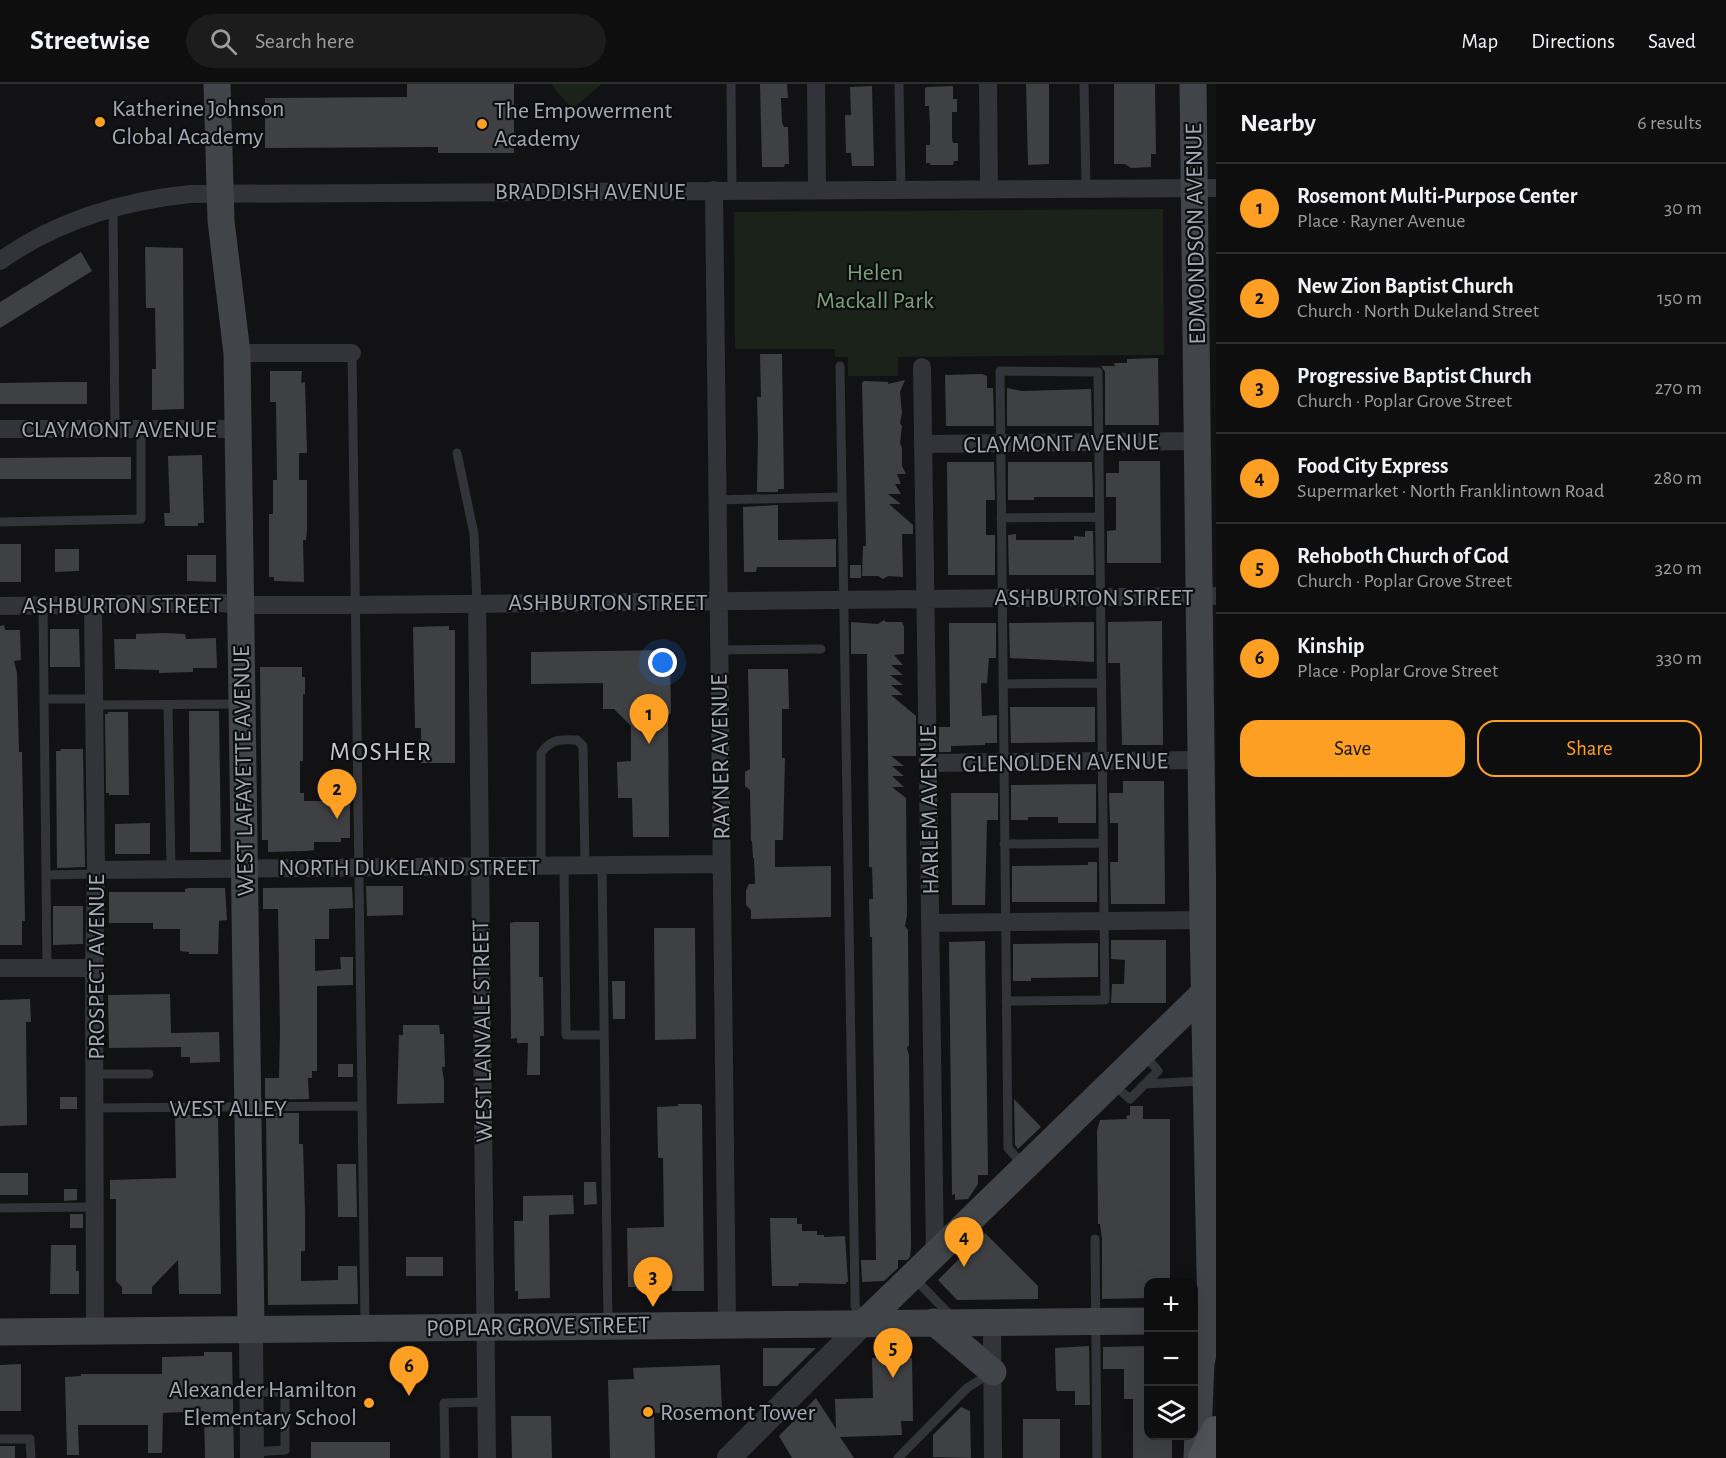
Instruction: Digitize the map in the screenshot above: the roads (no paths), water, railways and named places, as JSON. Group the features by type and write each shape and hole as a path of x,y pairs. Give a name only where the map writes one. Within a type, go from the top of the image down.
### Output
{"main road":[{"name":"WEST LAFAYETTE AVENUE","path":"217,84 220,193 237,353 251,1328"},
{"name":"EDMONDSON AVENUE","path":"1193,84 1205,188 1198,441 1208,596 1202,760 1203,920 1210,988 1209,1077 1212,1141 1209,1324 1201,1363 1197,1458"},
{"path":"864,1323 1210,988"},
{"name":"POPLAR GROVE STREET","path":"0,1332 1144,1321"},
{"path":"945,1322 993,1372"},
{"path":"1203,1458 1216,1431"}],"street":[{"path":"816,84 817,189"},
{"path":"988,84 989,189"},
{"name":"BRADDISH AVENUE","path":"0,261 44,234 113,207 154,198 220,193 1205,188"},
{"name":"RAYNER AVENUE","path":"723,190 717,500 727,1324"},
{"path":"237,353 352,353"},
{"name":"HARLEM AVENUE","path":"922,367 935,1254"},
{"name":"CLAYMONT AVENUE","path":"0,429 237,429"},
{"name":"CLAYMONT AVENUE","path":"923,444 1198,441"},
{"name":"ASHBURTON STREET","path":"0,606 719,602 1208,596"},
{"name":"WEST LANVALE STREET","path":"477,603 487,1458"},
{"name":"PROSPECT AVENUE","path":"93,604 96,872 95,1330"},
{"name":"GLENOLDEN AVENUE","path":"928,764 1202,760"},
{"name":"NORTH DUKELAND STREET","path":"96,872 244,868 722,864"},
{"path":"930,924 1203,920"},
{"path":"0,968 94,968"},
{"path":"993,1322 993,1458"},
{"path":"729,1458 864,1323"},
{"name":"WEST LAFAYETTE AVENUE","path":"251,1328 252,1455"}],"lane":[{"path":"723,190 731,84"},
{"path":"899,84 901,189"},
{"path":"1084,84 1086,188"},
{"path":"113,207 115,429"},
{"path":"352,353 365,1328"},
{"path":"840,366 855,1306 864,1323"},
{"path":"1006,1001 1105,1000 1098,372 1000,371 1004,844 1006,1001 1008,1149 1024,1167"},
{"path":"0,522 141,519 141,429"},
{"path":"457,453 474,534 477,603"},
{"path":"717,500 842,497"},
{"path":"1001,518 1099,517"},
{"path":"43,605 47,968"},
{"path":"719,650 821,649"},
{"path":"1003,684 1101,683"},
{"path":"44,699 168,705 242,704"},
{"path":"168,705 171,869"},
{"path":"541,866 541,753 548,743 560,739 577,740 583,747 604,1035 608,1326"},
{"path":"1004,844 1103,843"},
{"path":"564,866 566,1035 604,1035"},
{"path":"46,875 96,872"},
{"path":"1112,1083 1130,1099 1158,1071 1143,1053"},
{"path":"95,1074 149,1074"},
{"path":"1145,1084 1209,1077"},
{"name":"WEST ALLEY","path":"94,1108 362,1106"},
{"path":"0,1208 94,1207"},
{"path":"1095,1239 1097,1458"},
{"path":"913,1277 945,1322"},
{"path":"898,1458 967,1388 993,1372"},
{"path":"252,1392 285,1392 285,1450 252,1455"},
{"path":"445,1458 444,1403 487,1402"},
{"path":"0,1439 30,1439 31,1458"}],"place":[{"name":"Katherine Johnson Global Academy","path":"100,122"},
{"name":"The Empowerment Academy","path":"482,124"},
{"name":"Rosemont Multi-Purpose Center","path":"649,744"},
{"name":"New Zion Baptist Church","path":"337,819"},
{"name":"Food City Express","path":"964,1267"},
{"name":"Progressive Baptist Church","path":"653,1307"},
{"name":"Rehoboth Church of God","path":"893,1378"},
{"name":"Kinship","path":"409,1396"},
{"name":"Alexander Hamilton Elementary School","path":"369,1403"},
{"name":"Rosemont Tower","path":"648,1412"}],"district":[{"name":"MOSHER","path":"381,751"}],"park label":[{"name":"Helen Mackall Park","path":"875,286"}]}
